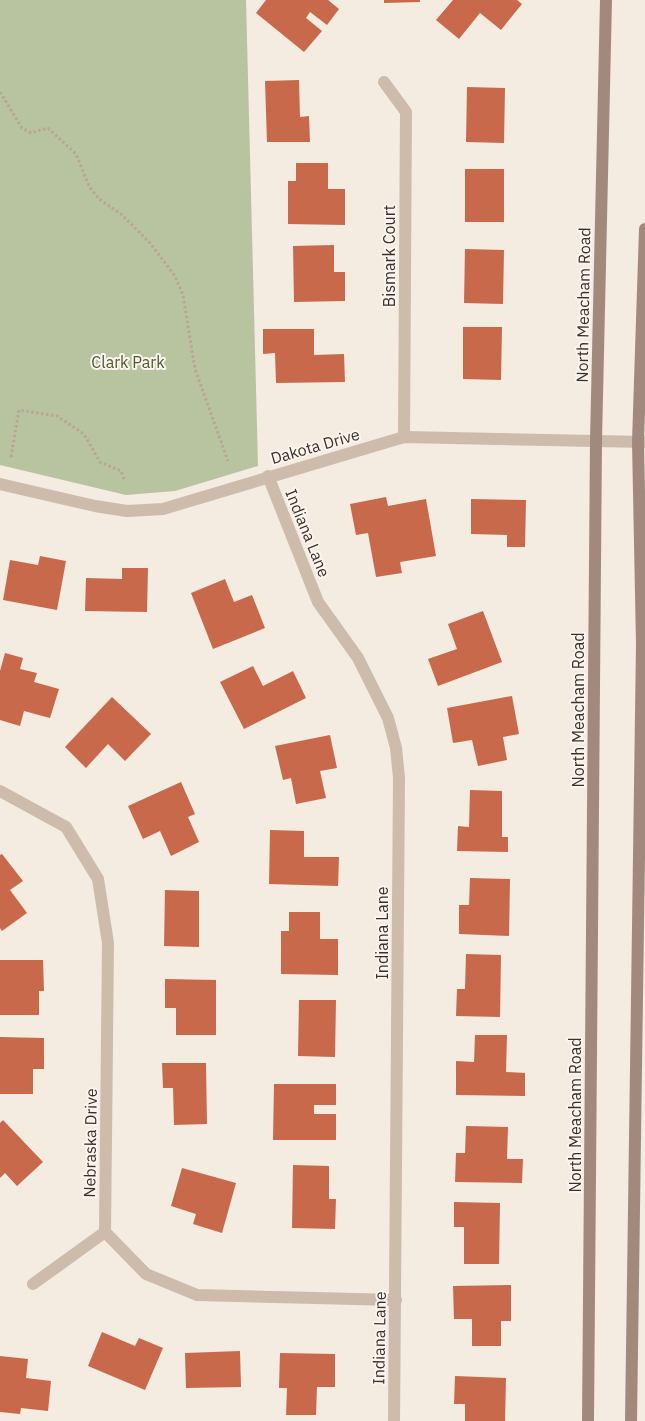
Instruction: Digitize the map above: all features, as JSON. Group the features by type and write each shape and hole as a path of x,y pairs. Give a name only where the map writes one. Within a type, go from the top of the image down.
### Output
{"main road":[{"name":"North Meacham Road","path":"588,1421 596,441 606,0"},
{"path":"631,1421 642,644 645,229"}],"street":[{"name":"Bismark Court","path":"384,82 406,112 404,437"},
{"name":"Dakota Drive","path":"0,484 95,506 127,511 163,509 268,476 404,437 642,442"},
{"name":"Indiana Lane","path":"268,476 318,602 358,658 388,718 396,748 399,778 394,1421"},
{"name":"Nebraska Drive","path":"0,791 66,827 98,879 108,943 105,1232"},
{"path":"33,1284 105,1232 146,1274 197,1295 396,1300"}],"path":[{"path":"0,92 22,128 31,133 48,128 76,154 89,186 99,199 121,214 150,243 175,276 183,295 195,369 228,461"},
{"path":"11,457 19,410 57,416 84,434 100,462 122,471 124,479"}],"green space":[{"name":"Clark Park","path":"0,0 246,0 258,466 175,491 126,495 0,465"}],"building":[{"path":"266,0 328,0 339,9 327,25 310,12 306,18 322,31 304,52 256,13"},
{"path":"384,0 420,0 420,2 384,3"},
{"path":"453,0 517,0 522,4 501,30 480,13 459,39 436,20"},
{"path":"299,80 300,117 309,116 310,142 267,142 265,81"},
{"path":"467,87 505,88 504,143 466,142"},
{"path":"296,163 328,163 328,189 345,189 345,225 288,224 288,181 296,181"},
{"path":"465,169 504,169 504,222 465,222"},
{"path":"334,245 334,272 345,272 345,301 294,302 293,246"},
{"path":"465,249 504,250 503,304 464,303"},
{"path":"463,327 502,327 501,380 463,379"},
{"path":"263,329 314,329 314,355 344,354 345,382 276,383 275,353 263,354"},
{"path":"386,497 388,506 426,499 436,556 400,562 402,573 376,577 368,533 356,535 350,504"},
{"path":"471,499 526,500 525,547 507,547 507,535 471,534"},
{"path":"40,556 66,561 57,610 3,600 10,560 38,565"},
{"path":"122,568 148,568 147,612 85,611 86,578 122,579"},
{"path":"225,579 234,602 252,595 265,628 213,649 191,593"},
{"path":"483,611 502,662 438,686 428,659 457,649 448,624"},
{"path":"5,653 23,658 20,669 37,673 34,682 59,689 50,718 24,711 20,726 0,720 0,671"},
{"path":"253,666 263,686 293,671 306,698 244,729 220,682"},
{"path":"512,696 519,734 503,737 507,760 478,766 472,740 453,743 447,708"},
{"path":"112,697 151,734 125,761 108,744 86,768 65,747"},
{"path":"330,735 337,768 320,771 326,798 296,804 291,778 283,780 275,746"},
{"path":"181,782 195,814 188,817 199,842 171,856 160,831 143,839 128,806"},
{"path":"470,790 502,791 502,837 508,837 508,852 457,851 458,826 469,827"},
{"path":"270,830 304,831 304,857 339,857 338,886 269,884"},
{"path":"2,854 23,881 10,890 27,913 2,931 0,928 0,855"},
{"path":"470,878 510,879 509,936 459,934 459,905 469,905"},
{"path":"165,890 199,891 199,947 164,946"},
{"path":"289,912 320,912 320,939 338,939 338,975 281,974 281,931 289,931"},
{"path":"466,954 501,955 500,1017 456,1016 457,989 465,989"},
{"path":"0,960 43,960 44,991 39,991 39,1015 0,1015"},
{"path":"165,979 216,980 216,1035 176,1035 176,1008 165,1008"},
{"path":"299,1000 336,1000 335,1057 298,1056"},
{"path":"475,1035 507,1035 506,1072 525,1073 525,1096 456,1095 456,1061 474,1062"},
{"path":"0,1037 44,1038 44,1069 33,1069 33,1094 0,1094"},
{"path":"162,1063 206,1063 207,1124 174,1125 173,1088 163,1088"},
{"path":"274,1084 336,1084 336,1105 314,1105 314,1114 336,1114 336,1140 273,1140"},
{"path":"3,1120 43,1162 17,1186 5,1173 0,1178 0,1123"},
{"path":"466,1126 508,1127 507,1159 523,1159 522,1183 455,1182 456,1153 465,1153"},
{"path":"293,1165 329,1166 329,1199 336,1199 335,1229 292,1228"},
{"path":"182,1168 236,1183 222,1233 193,1224 196,1214 171,1206"},
{"path":"454,1202 500,1203 499,1264 464,1264 464,1227 454,1227"},
{"path":"511,1285 511,1321 501,1321 501,1346 472,1346 472,1319 454,1319 453,1286"},
{"path":"102,1332 135,1346 139,1338 163,1348 145,1390 88,1366"},
{"path":"240,1351 241,1387 186,1388 185,1353"},
{"path":"280,1353 335,1354 335,1387 317,1387 316,1415 286,1415 287,1388 279,1388"},
{"path":"0,1356 28,1359 26,1378 51,1381 48,1411 21,1408 20,1414 0,1412"},
{"path":"455,1376 506,1378 505,1421 465,1421 465,1404 454,1404"}]}
